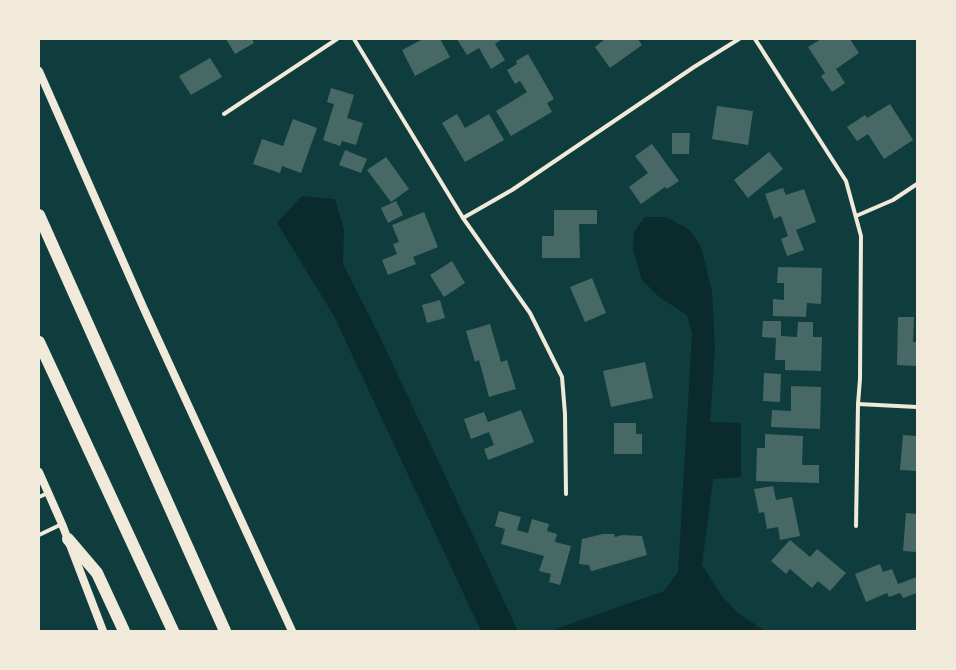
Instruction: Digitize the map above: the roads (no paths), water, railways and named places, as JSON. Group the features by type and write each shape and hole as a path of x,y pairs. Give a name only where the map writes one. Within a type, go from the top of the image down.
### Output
{"highway":[{"path":"39,215 225,631"},
{"path":"39,342 173,631"},
{"path":"68,539 97,573 124,631"}],"main road":[{"path":"39,71 141,302 292,631"},
{"path":"39,472 62,524 103,631"}],"street":[{"path":"224,114 337,39"},
{"path":"354,39 463,218 530,313 562,377 565,414 566,494"},
{"path":"463,218 512,190 694,67 739,39"},
{"path":"755,39 846,181 861,236 860,379 858,404 856,526"},
{"path":"856,216 893,200 917,184"},
{"path":"858,404 917,407"},
{"path":"39,497 48,493"},
{"path":"39,535 62,524"}],"water":[{"path":"302,196 335,199 344,230 343,264 379,335 518,631 481,631 334,316 277,223"},
{"path":"645,217 666,217 690,230 701,247 712,292 715,347 710,422 741,423 741,477 713,479 702,565 721,595 738,613 765,631 550,631 664,591 678,572 692,335 687,315 659,297 642,280 633,249 634,232"}]}
